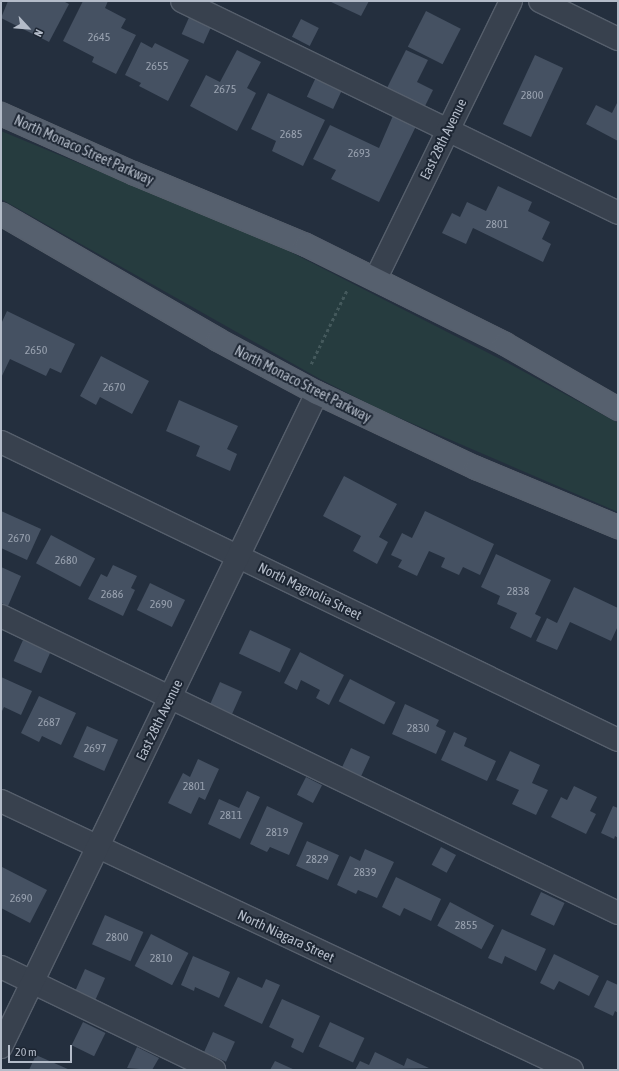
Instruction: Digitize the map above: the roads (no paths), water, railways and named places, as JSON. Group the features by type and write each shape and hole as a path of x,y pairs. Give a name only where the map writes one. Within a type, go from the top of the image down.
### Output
{"main road":[{"name":"North Monaco Street Parkway","path":"1,114 133,173 243,216 376,278 505,344 618,409"},
{"name":"North Monaco Street Parkway","path":"1,214 138,294 309,389 476,468 618,527"}],"street":[{"path":"182,1 618,213"},
{"name":"East 28th Avenue","path":"376,278 511,1"},
{"path":"540,1 618,39"},
{"name":"East 28th Avenue","path":"1,1047 238,556 309,389"},
{"name":"North Magnolia Street","path":"1,442 618,740"},
{"path":"1,616 618,914"},
{"name":"North Niagara Street","path":"1,801 97,848 572,1070"},
{"path":"1,968 214,1070"}]}
